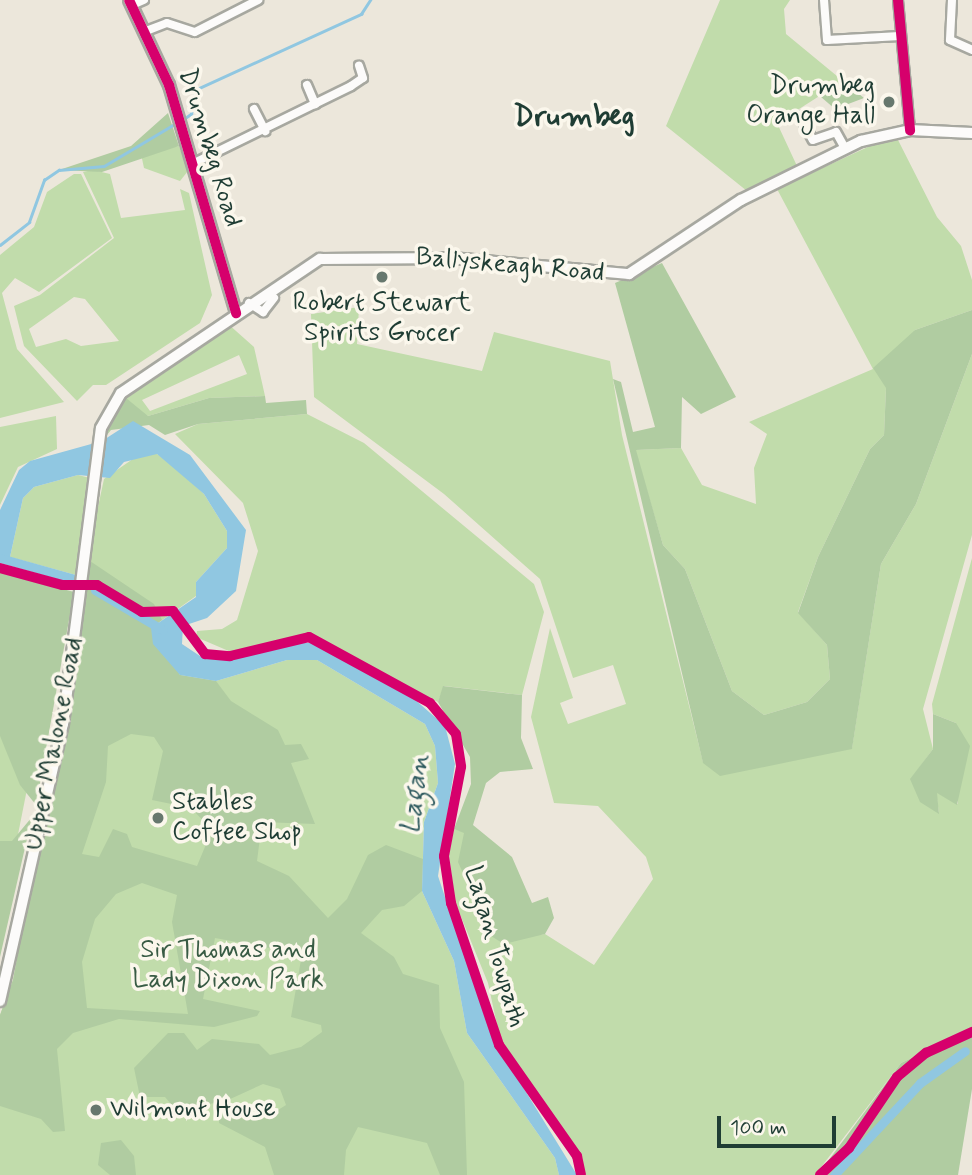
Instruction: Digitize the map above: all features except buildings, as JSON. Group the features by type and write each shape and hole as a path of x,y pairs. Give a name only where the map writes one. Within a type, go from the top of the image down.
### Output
{"main road":[{"name":"Drumbeg Road","path":"130,2 146,31 178,115 236,313"},
{"name":"Ballyskeagh Road","path":"236,313 309,262 343,255 518,262 629,274 741,200 845,148 910,130 972,133"},
{"name":"Upper Malone Road","path":"0,1001 62,724 97,484 101,428 121,393 236,313"}],"street":[{"path":"130,2 144,0"},
{"path":"146,31 167,23 195,32 215,16 258,0"},
{"path":"824,0 827,40 900,37"},
{"path":"898,0 910,130"},
{"path":"952,0 950,40 972,50"},
{"path":"192,164 265,131 363,78 359,66"},
{"path":"307,85 316,104"},
{"path":"254,109 265,131"},
{"path":"800,116 813,140 836,132 845,148"},
{"path":"249,303 263,312 274,298"}],"green space":[{"path":"720,0 790,0 784,9 786,34 843,81 777,123 797,166 747,191 666,126"},
{"path":"843,81 864,98 835,109 821,97"},
{"path":"168,113 179,146 102,172 59,170 131,146"},
{"path":"898,140 937,217 961,246 972,280 972,310 915,330 886,388 884,435 870,449 818,557 798,612 827,645 830,679 807,702 764,715 732,691 685,569 663,545 635,450 681,448 702,485 756,504 754,468 767,434 749,422 873,369 777,189 870,146"},
{"path":"179,146 188,171 180,181 144,168 141,154"},
{"path":"93,170 110,174 121,218 185,210 180,189 189,193 212,295 200,323 106,385 93,385 77,401 24,346 14,306 40,295 114,238 83,172","holes":["74,297 85,299 119,341 81,346 66,339 36,347 29,329"]},
{"path":"74,174 81,174 112,238 39,292 15,278 2,293 17,349 64,402 0,418 0,255 34,227 47,192"},
{"path":"662,263 736,397 701,414 682,397 681,448 636,450 663,545 685,569 732,691 764,715 807,702 830,679 827,645 798,613 818,557 870,449 884,435 886,388 873,368 915,330 972,310 972,354 916,504 881,564 852,749 720,776 703,763 613,379 621,382 633,432 655,427 615,283"},
{"path":"359,307 357,344 482,371 494,332 610,361 622,435 703,762 852,748 881,564 916,504 972,354 972,535 923,709 933,749 911,779 939,813 936,792 958,804 956,723 933,714 932,704 972,558 972,1029 901,1063 815,1175 585,1175 581,1155 501,1043 488,983 455,902 449,854 454,829 464,832 531,936 545,934 594,965 653,879 646,857 598,806 554,803 531,717 550,628 573,698 560,703 568,724 626,704 613,665 573,678 540,579 444,494 314,397 311,314"},
{"path":"227,323 254,347 265,396 209,398 148,416 113,404","holes":["239,355 247,374 150,411 142,400"]},
{"path":"265,396 266,403 306,400 307,414 198,424 165,435 149,425 111,430 102,441 105,422 126,398 148,416 209,398"},
{"path":"307,414 364,443 534,584 544,612 522,695 444,686 438,702 306,634 231,652 196,637 197,631 222,629 237,620 258,551 243,503 175,434 198,424"},
{"path":"56,416 57,449 18,467 0,505 0,427"},
{"name":"Sir Thomas and Lady Dixon Park","path":"140,454 157,454 173,465 204,494 227,531 227,548 196,582 196,596 151,628 180,675 216,681 287,660 317,660 425,724 435,746 438,783 424,822 422,891 454,961 467,1033 555,1158 559,1175 0,1175 0,1015 13,980 76,656 84,572 104,479"},
{"path":"78,475 90,478 76,575 10,557 23,498 34,487"},
{"path":"90,561 154,604 162,620 151,628 180,675 216,681 231,701 278,730 285,745 301,744 309,759 291,763 315,824 262,822 257,861 289,876 328,918 347,899 368,855 386,845 423,859 422,891 404,906 382,910 361,933 394,957 403,974 439,985 440,1028 464,1082 467,1175 440,1175 427,1143 358,1127 346,1150 344,1175 274,1175 265,1147 219,1123 219,1116 237,1107 267,1117 286,1105 280,1089 263,1084 228,1100 177,1111 165,1097 140,1097 134,1068 168,1033 184,1033 197,1050 212,1039 259,1044 270,1055 301,1047 322,1032 321,1025 291,1017 302,954 215,938 203,999 260,1011 257,1016 214,1027 119,1019 73,1033 57,1049 65,1131 53,1132 41,1119 0,1106 0,1015 13,980","holes":["131,734 154,737 163,751 152,800 191,808 212,830 197,866 132,847 127,834 113,829 99,857 82,854 106,782 108,746","142,883 177,895 172,922 188,1014 87,1008 82,962 95,919 116,894"]},
{"path":"0,572 74,592 36,805 20,785 0,736"},
{"path":"0,609 62,613 0,925"},
{"path":"443,686 522,695 521,738 533,769 500,772 486,783 473,825 512,857 532,903 548,897 554,918 545,934 504,944 491,936 458,862 464,833 454,829 471,784 470,757 438,702"},
{"path":"933,714 956,723 970,746 957,805 937,793 939,814 920,802 910,779 933,749"},
{"path":"32,817 0,957 0,841 12,841"},
{"path":"972,1029 972,1089 958,1175 828,1175 822,1169 901,1063"},
{"path":"121,1140 134,1156 136,1175 110,1175 98,1165 101,1143"}],"water":[{"path":"133,421 190,455 246,530 236,591 207,618 183,626 182,644 203,658 228,658 283,643 315,643 404,690 445,726 455,764 438,876 491,1035 577,1175 559,1175 555,1158 467,1033 454,961 422,891 424,822 438,783 435,746 425,724 317,660 287,660 216,681 180,675 153,644 151,628 196,597 196,582 227,548 227,531 204,494 157,454 124,462 110,478 78,475 34,487 23,498 10,557 0,562 0,510 19,470 30,461 102,441"}],"waterway":[{"path":"182,120 191,114 195,90 361,14 370,0"},
{"path":"0,245 29,222 44,180 59,170 104,166 176,123"},
{"path":"0,558 75,579"},
{"path":"95,590 163,630"},
{"path":"834,1175 920,1083 965,1051"}],"cycle path":[{"path":"129,0 169,85 236,313"},
{"path":"898,0 910,130"},
{"name":"Lagan Towpath","path":"0,568 62,585 97,585 142,612 173,611 205,654 230,656 309,637 430,703 456,734 461,767 444,856 451,903 499,1045 577,1156 581,1175"},
{"path":"820,1175 849,1148 897,1077 926,1053 972,1032"}],"place":[{"name":"Drumbeg Orange Hall","path":"889,102"},
{"name":"Robert Stewart Spirits Grocer","path":"382,277"},
{"name":"Stables Coffee Shop","path":"158,818"},
{"name":"Wilmont House","path":"96,1110"}],"district":[{"name":"Drumbeg","path":"574,117"}],"water label":[{"name":"Lagan","path":"416,794"}]}
